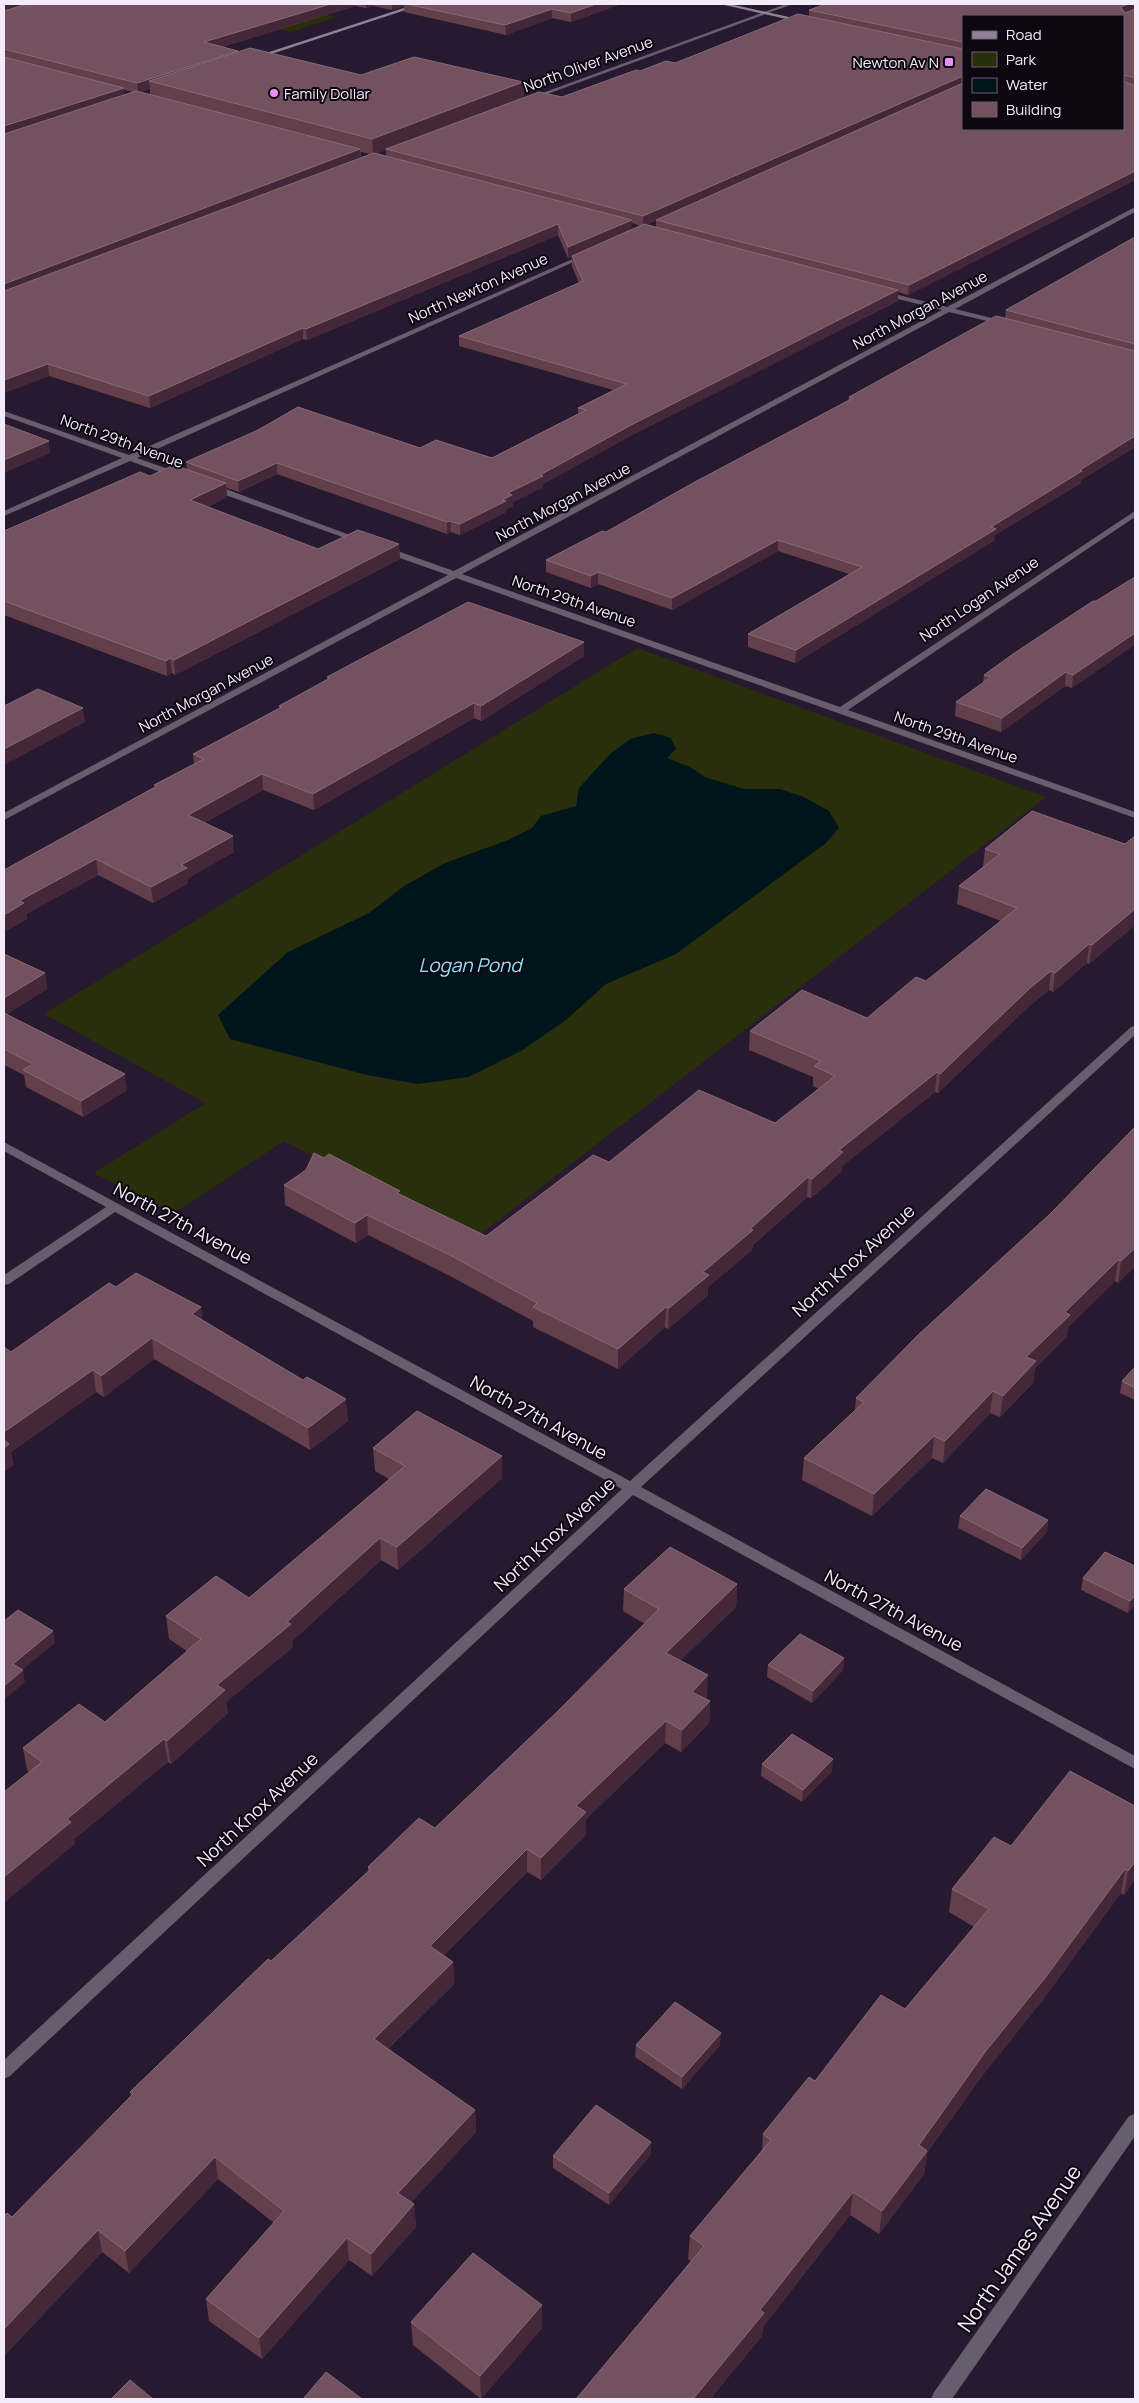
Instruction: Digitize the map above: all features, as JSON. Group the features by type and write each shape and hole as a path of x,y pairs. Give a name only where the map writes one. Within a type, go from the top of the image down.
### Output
{"main road":[{"path":"251,59 421,4"},
{"path":"723,4 815,24"}],"street":[{"name":"North Oliver Avenue","path":"519,103 790,4"},
{"name":"North Morgan Avenue","path":"4,817 1135,209"},
{"name":"North Newton Avenue","path":"4,514 592,253"},
{"path":"877,291 1012,326"},
{"name":"North 29th Avenue","path":"4,414 187,479"},
{"name":"North 29th Avenue","path":"206,485 1135,815"},
{"name":"North Logan Avenue","path":"841,712 1135,513"},
{"name":"North Knox Avenue","path":"4,2071 631,1490 1135,1029"},
{"name":"North 27th Avenue","path":"4,1146 1135,1764"},
{"path":"4,1281 114,1207"},
{"name":"North James Avenue","path":"940,2399 1135,2122"}],"green space":[{"path":"279,4 337,17 291,32 215,14"},
{"path":"637,648 1046,797 474,1239 284,1141 173,1214 94,1173 206,1103 44,1014"}],"water":[{"name":"Logan Pond","path":"654,733 671,738 676,749 667,758 690,767 705,777 744,789 780,789 804,797 829,811 839,828 826,843 676,954 606,984 566,1020 521,1051 468,1077 418,1084 367,1075 230,1039 218,1015 288,952 369,913 404,886 445,863 508,840 532,828 541,816 576,806 579,788 610,754 630,739"}],"building":[{"path":"27,4 331,4 204,42 238,51 137,83 4,49 4,11"},
{"path":"406,4 596,4 571,13 552,9 505,25"},
{"path":"826,4 1128,4 1121,7 1125,13 1135,9 1135,78 1125,75 1124,78 1124,15 962,15 962,42 809,10"},
{"path":"798,14 962,49 962,76 643,216 386,149 539,92 562,97 636,70 640,71 666,61 675,63"},
{"path":"250,48 361,75 414,57 523,82 372,139 149,81"},
{"path":"4,57 124,88 4,126"},
{"path":"1124,81 1135,86 1135,171 909,285 656,220 962,83 962,130 1124,130"},
{"path":"136,91 360,149 4,284 4,134"},
{"path":"374,153 632,220 568,247 558,224 306,329 303,328 149,396 48,364 4,380 4,291"},
{"path":"644,224 898,290 633,424 540,475 543,476 508,493 512,495 502,500 506,501 460,524 447,522 277,463 238,481 186,462 258,430 298,407 420,448 436,440 492,458 586,410 578,408 627,384 459,336 583,281 572,256"},
{"path":"1135,237 1135,344 1006,310"},
{"path":"996,316 1135,351 1135,431 1132,433 1135,436 991,527 996,529 796,650 748,634 862,567 778,540 672,598 598,572 591,576 546,560 602,531 606,532 693,483 853,398 849,397"},
{"path":"4,424 49,441 4,460"},
{"path":"174,465 226,483 190,500 318,549 358,530 399,544 174,660 170,658 166,661 4,601 4,531 140,472 150,476"},
{"path":"1135,577 1135,633 1073,675 1066,672 1002,718 956,702 991,677 984,675 1013,654 1093,601"},
{"path":"468,602 584,642 481,706 474,703 313,794 262,774 188,815 233,836 181,865 187,868 151,887 96,859 19,901 24,903 4,915 4,870 157,786 154,785 204,759 193,754 282,707 279,706 330,678 327,677"},
{"path":"38,689 83,708 4,749 4,706"},
{"path":"1032,811 1125,844 1135,836 1135,909 1055,973 1051,971 1030,988 940,1074 937,1072 839,1150 843,1152 812,1179 808,1177 750,1229 753,1230 703,1272 709,1275 669,1308 666,1307 618,1349 533,1307 537,1303 450,1255 367,1215 355,1223 284,1185 306,1170 314,1153 324,1158 329,1154 400,1191 397,1193 486,1236 593,1155 609,1162 699,1090 775,1123 835,1076 814,1066 821,1061 750,1031 802,990 867,1018 916,977 926,981 1017,908 959,886 1000,854 985,849"},
{"path":"4,954 45,973 4,998"},
{"path":"4,1013 125,1074 81,1101 23,1070 33,1064 4,1049"},
{"path":"1135,1127 1135,1248 1121,1261 1118,1260 1065,1312 1070,1315 1026,1357 1036,1361 1003,1396 993,1391 945,1441 934,1436 874,1494 804,1458 864,1402 856,1398 917,1336 1050,1214"},
{"path":"136,1273 201,1307 192,1314 303,1380 307,1377 346,1399 308,1428 152,1338 101,1376 93,1370 4,1432 4,1347 11,1352 109,1283 116,1287"},
{"path":"1135,1367 1135,1388 1122,1381"},
{"path":"417,1411 502,1456 397,1547 380,1538 287,1622 291,1624 217,1685 225,1690 167,1741 164,1739 67,1819 71,1822 4,1877 4,1792 42,1762 23,1748 79,1704 105,1722 201,1639 166,1616 216,1576 249,1598 405,1466 373,1448"},
{"path":"4,1440 9,1444 4,1448"},
{"path":"986,1489 1048,1520 1022,1548 960,1516"},
{"path":"670,1547 737,1584 666,1653 708,1675 692,1692 710,1701 682,1730 666,1721 576,1806 586,1812 541,1858 527,1849 430,1946 453,1962 374,2039 475,2110 398,2193 414,2204 371,2254 347,2238 259,2338 206,2299 284,2211 215,2157 125,2251 98,2230 4,2329 4,2216 7,2213 12,2217 133,2094 130,2092 268,1959 271,1961 371,1869 368,1867 419,1818 435,1828 557,1712 659,1609 624,1589"},
{"path":"1105,1552 1135,1566 1135,1595 1130,1601 1083,1578"},
{"path":"18,1610 53,1631 13,1664 23,1670 4,1686 4,1621"},
{"path":"800,1634 844,1658 813,1691 768,1665"},
{"path":"792,1734 833,1759 803,1790 762,1764"},
{"path":"1070,1771 1135,1806 1135,1862 1128,1871 1125,1869 1045,1978 985,2052 919,2145 927,2151 882,2211 853,2192 760,2310 764,2313 693,2399 576,2399 704,2246 690,2236 771,2140 763,2134 809,2077 815,2081 881,1995 905,2009 989,1909 952,1889 994,1837 1011,1846"},
{"path":"675,2002 721,2033 682,2077 636,2045"},
{"path":"596,2105 651,2142 609,2193 553,2156"},
{"path":"473,2253 542,2305 480,2376 411,2322"},
{"path":"326,2372 362,2399 303,2399"},
{"path":"130,2380 153,2399 111,2399"}],"place":[{"name":"Newton Av N","path":"949,62"},
{"name":"Family Dollar","path":"274,93"}]}
